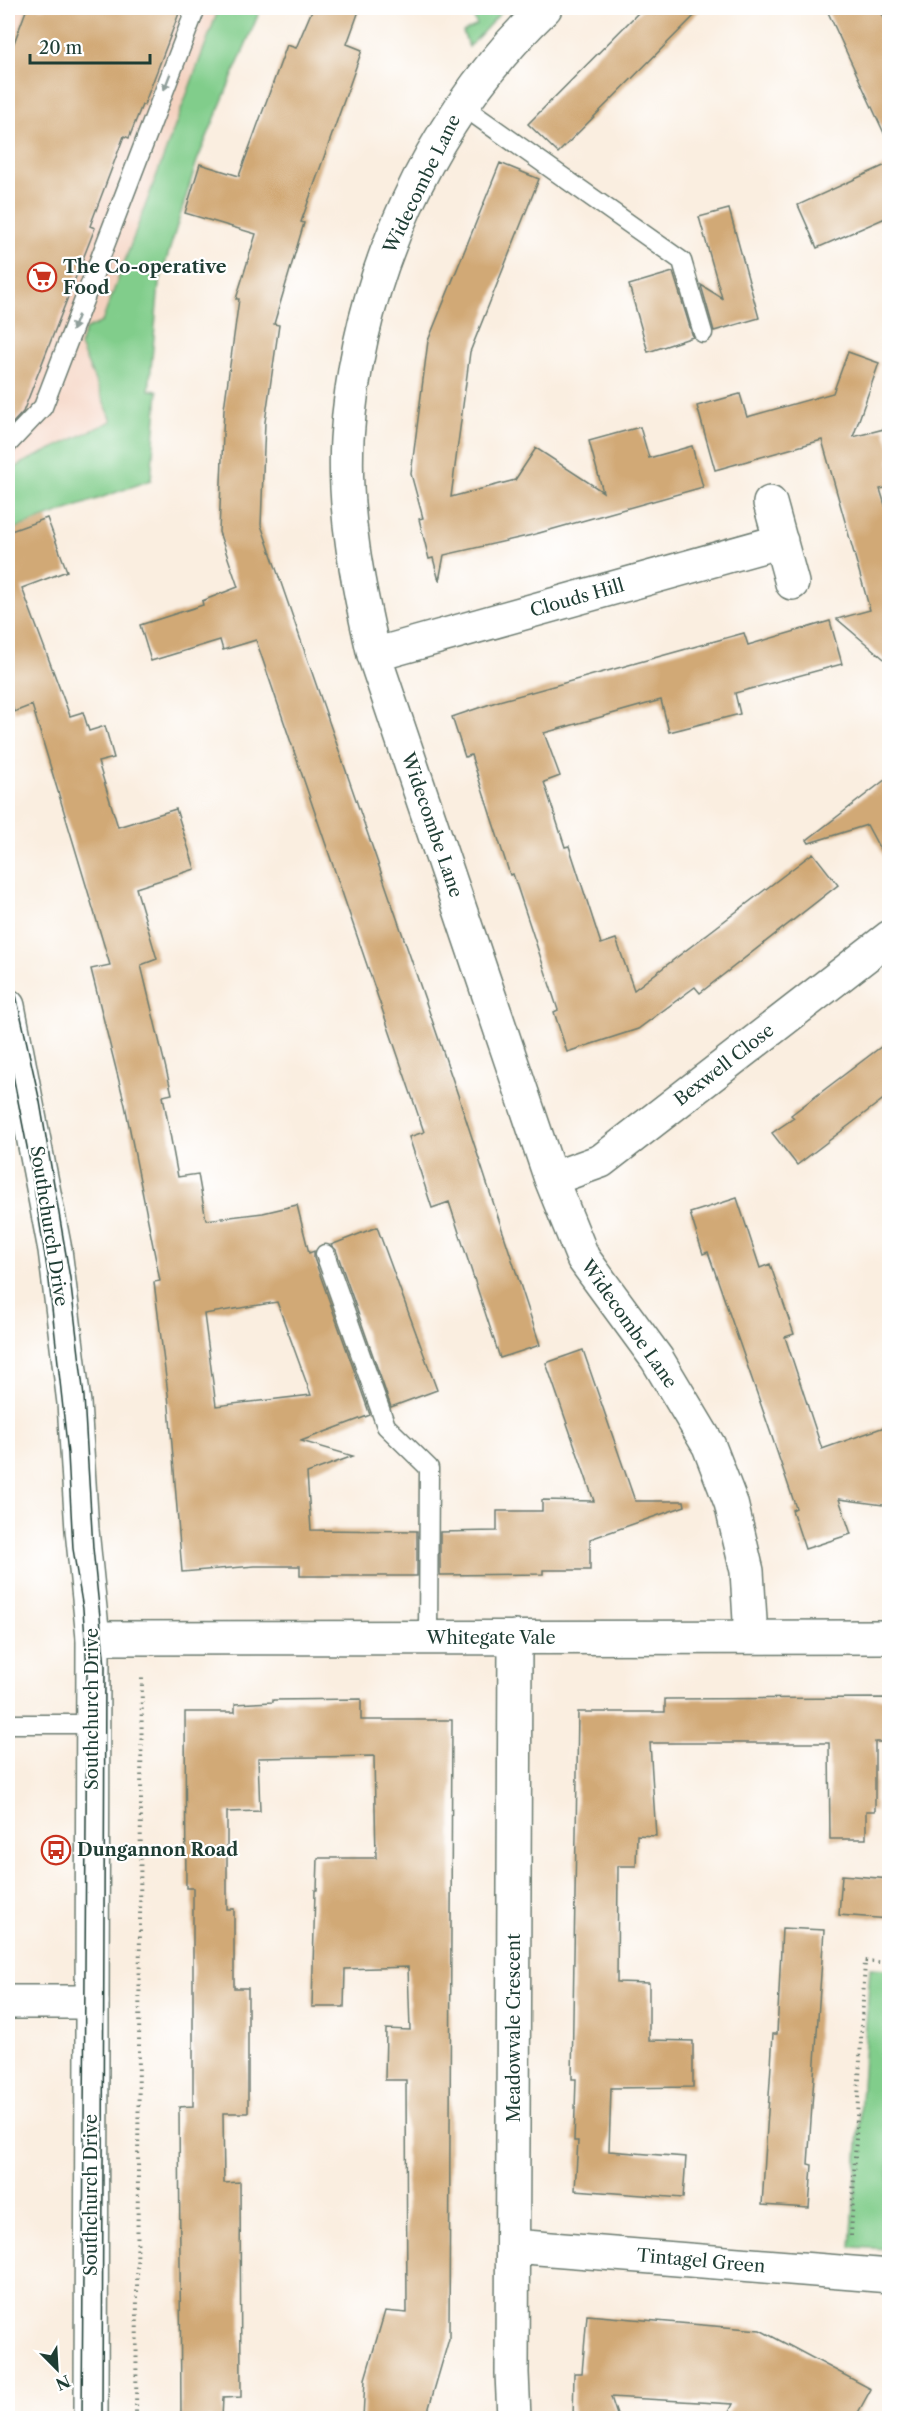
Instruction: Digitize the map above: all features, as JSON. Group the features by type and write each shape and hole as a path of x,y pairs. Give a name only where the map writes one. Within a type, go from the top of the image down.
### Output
{"street":[{"name":"Widecombe Lane","path":"545,8 516,36 461,105 412,196 384,260 364,323 353,386 347,441 349,508 357,581 374,655 551,1179 583,1258 657,1359 709,1446 732,1503 747,1571 751,1637"},
{"path":"770,503 792,582"},
{"name":"Clouds Hill","path":"374,655 780,541"},
{"name":"Bexwell Close","path":"551,1179 601,1161 890,937"},
{"name":"Southchurch Drive","path":"8,1006 55,1250 74,1403 82,1530 93,1638 91,2418"},
{"name":"Whitegate Vale","path":"93,1638 890,1637"},
{"name":"Meadowvale Crescent","path":"514,2418 512,2373 515,1638"},
{"path":"8,2002 92,2002"},
{"name":"Tintagel Green","path":"513,2246 890,2276"}],"lane":[{"path":"8,444 43,407 196,8"},
{"path":"461,105 682,261 703,333"},
{"path":"325,1254 386,1426 429,1468 428,1638"},
{"path":"8,1724 92,1724"}],"path":[{"path":"136,2418 142,1672"},
{"path":"849,2273 865,1961 890,1963"}],"shaded area":[{"path":"8,8 219,8 102,322 85,330 80,346 112,421 22,463 8,474"}],"green space":[{"path":"219,8 261,8 197,161 159,284 149,390 158,391 151,480 8,531 8,474 22,463 112,421 80,346 85,330 102,322"},
{"path":"470,8 505,8 469,47 463,32 477,25"},
{"path":"870,1968 889,1969 889,2249 851,2247"}],"building":[{"path":"27,8 181,8 144,105 142,105 129,138 124,136 90,226 95,228 23,412 8,428 8,59"},
{"path":"313,8 360,8 347,44 362,50 301,222 304,223 274,324 279,325 265,422 261,525 458,1095 540,1345 500,1358 449,1202 432,1208 409,1137 424,1132 256,640 223,650 220,640 151,661 140,625 203,605 202,601 238,587 219,532 224,409 239,299 236,299 256,234 185,213 200,164 239,176 287,45 296,48"},
{"path":"643,8 702,8 558,153 528,124"},
{"path":"826,8 879,8 890,31 890,146"},
{"path":"500,163 539,179 470,352 451,497 515,480 536,448 603,492 589,441 640,427 649,458 692,446 703,487 532,535 444,555 439,581 433,558 429,559 419,519 423,518 411,474 428,341"},
{"path":"890,163 890,216 817,248 798,205"},
{"path":"729,209 759,318 714,331 701,285 722,298 699,217"},
{"path":"673,272 693,337 648,352 629,285"},
{"path":"848,352 879,363 853,437 884,429 890,447 890,487 880,489 890,521 890,664 837,619 870,610 822,440 715,470 697,406 740,394 747,417 833,393"},
{"path":"47,518 67,571 22,588 70,716 83,712 89,731 105,726 114,758 98,762 118,827 176,809 195,869 136,888 157,959 141,965 172,1094 163,1096 178,1177 198,1174 206,1220 263,1213 297,1205 309,1253 314,1251 314,1258 370,1415 301,1441 353,1456 307,1473 311,1530 417,1531 417,1576 300,1576 300,1566 255,1566 182,1572 168,1394 154,1282 160,1281 125,1105 91,969 110,965 32,705 14,712 8,693 8,532","holes":["277,1302 311,1395 216,1406 204,1314"]},
{"path":"830,621 842,664 735,693 740,714 669,732 661,700 544,733 560,776 544,782 565,847 569,846 601,944 616,939 634,990 813,853 838,885 700,993 695,987 638,1029 567,1052 554,1012 558,1010 513,874 510,875 471,755 465,757 452,717 499,701 744,633 748,645"},
{"path":"890,776 890,868 867,825 809,843 807,840"},
{"path":"890,1040 890,1094 797,1165 772,1133 794,1118 791,1115"},
{"path":"737,1198 760,1268 770,1264 794,1334 785,1337 822,1449 890,1425 890,1506 839,1499 851,1534 805,1549 792,1510 796,1508 769,1428 708,1252 703,1254 690,1213"},
{"path":"377,1227 437,1390 391,1407 336,1250 331,1245"},
{"path":"583,1350 635,1501 684,1501 685,1506 590,1539 590,1570 543,1570 543,1574 440,1575 440,1532 497,1531 497,1511 542,1511 542,1500 594,1501 546,1363"},
{"path":"890,1698 890,1742 875,1742 875,1811 866,1811 866,1839 830,1839 829,1743 650,1743 656,1836 637,1835 636,1866 618,1866 617,1982 649,1983 649,2040 693,2041 693,2087 611,2088 609,2151 686,2157 683,2198 575,2190 578,2141 574,2141 576,2079 572,2079 578,1712 665,1712 665,1699"},
{"path":"361,1699 361,1720 452,1720 449,2339 426,2418 363,2418 365,2379 385,2311 407,2313 406,2080 385,2080 386,2029 410,2030 408,1967 345,1969 344,2007 312,2007 318,1858 376,1858 374,1756 258,1758 260,1811 227,1812 227,1909 234,1909 234,1988 248,1988 248,2113 223,2113 224,2183 240,2182 241,2397 223,2398 222,2418 181,2418 179,2107 193,2106 193,1888 186,1888 185,1712 235,1712 235,1704 273,1702 273,1700"},
{"path":"842,1875 890,1879 890,1919 839,1915"},
{"path":"782,1928 824,1930 808,2164 812,2165 809,2208 762,2205 773,2034 777,2034"},
{"path":"587,2315 760,2330 871,2389 855,2418 726,2418 733,2404 611,2397 618,2418 573,2418 574,2373 582,2373"}],"tram line":[{"path":"8,959 40,1102 70,1278 84,1397 93,1548 105,1666 102,2418"},
{"path":"8,1050 30,1162 49,1281 68,1454 73,1549 83,1609 87,1671 82,2418"}],"place":[{"name":"The Co-operative Food","path":"42,277"},
{"name":"Dungannon Road","path":"56,1850"}]}
